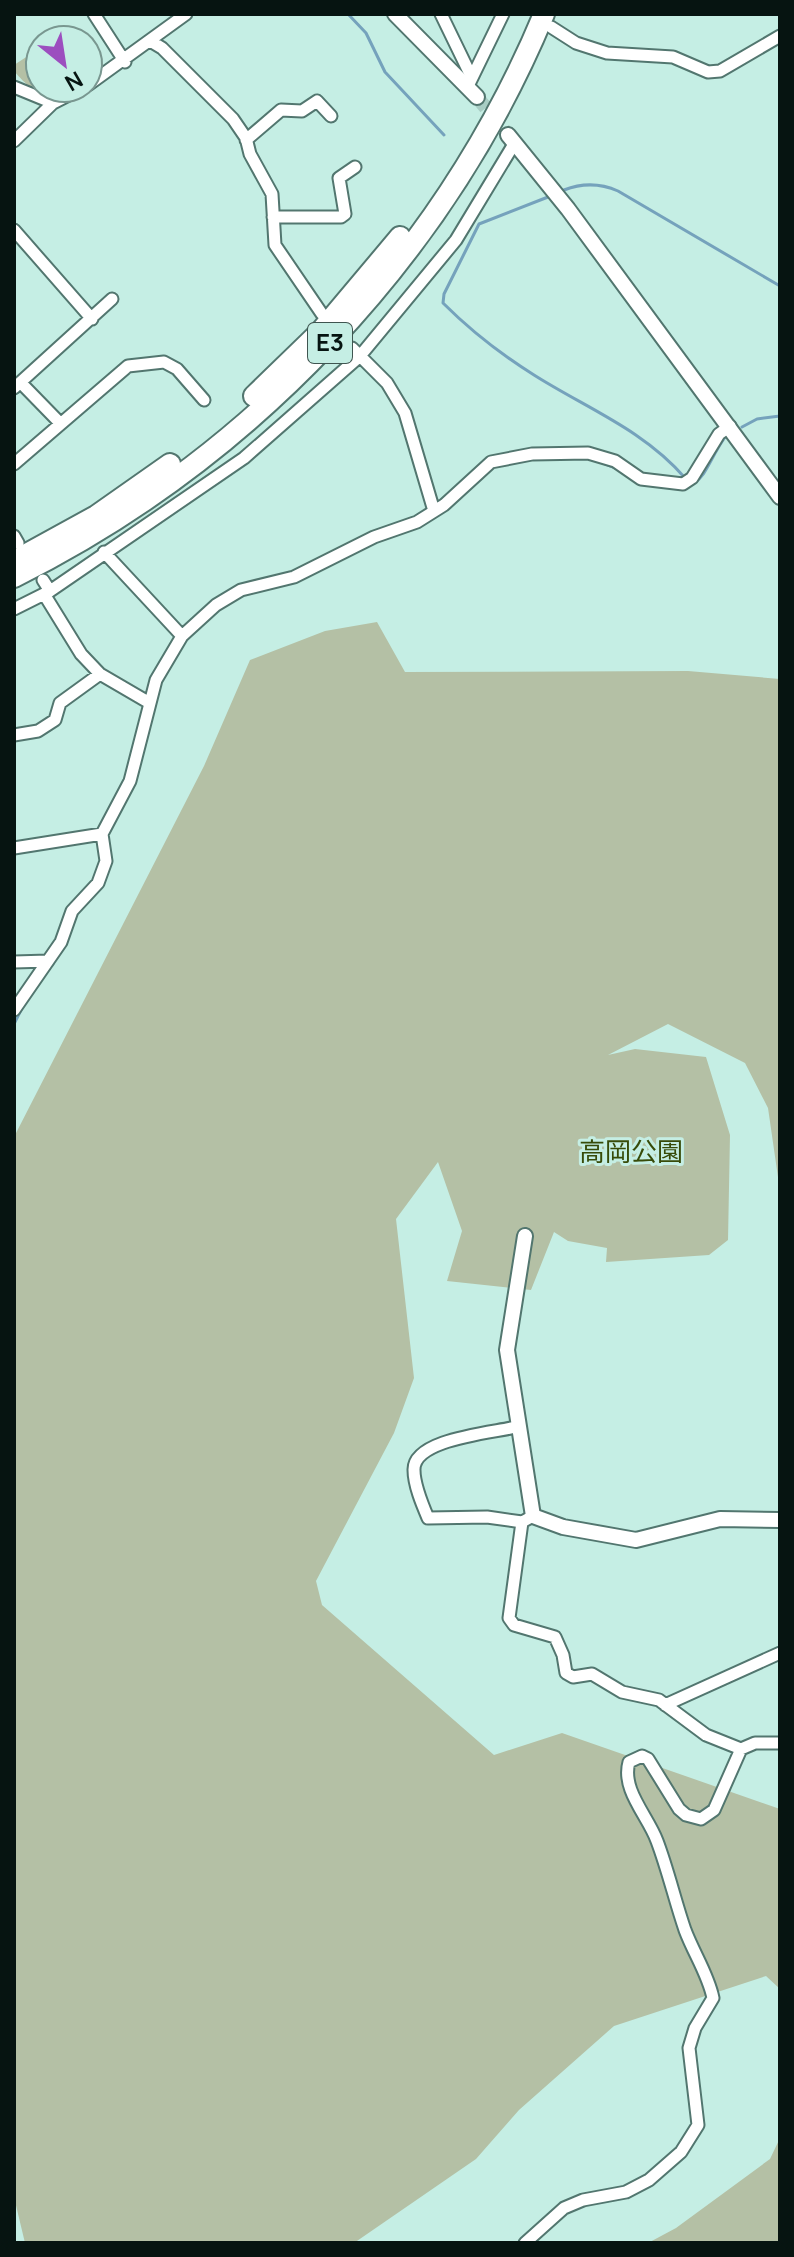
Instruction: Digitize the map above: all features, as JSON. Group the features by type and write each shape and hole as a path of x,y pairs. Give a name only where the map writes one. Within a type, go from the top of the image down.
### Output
{"highway":[{"name":"E3","path":"15,547 96,516 155,476 266,386 321,331 378,266 423,207 496,86 529,14"},
{"name":"E3","path":"14,577 103,528 164,487 276,396 331,342 389,275 434,215 478,147 548,21"}],"street":[{"path":"94,14 125,62"},
{"path":"104,75 186,14"},
{"path":"395,14 472,87"},
{"path":"441,14 472,87"},
{"path":"472,87 503,14"},
{"path":"548,21 576,43 607,53 673,57 708,72 720,71 780,36"},
{"path":"152,42 162,48 233,119 272,194 275,245 322,314"},
{"path":"246,140 281,110 302,111 317,101 331,116"},
{"path":"14,141 52,104"},
{"path":"14,609 244,458 356,352 456,240 511,139 568,209 780,497"},
{"path":"273,217 341,217 345,214 346,202 339,178 355,167"},
{"path":"14,230 92,319"},
{"path":"60,423 18,386 112,299"},
{"path":"356,352 387,383 405,413 434,511"},
{"path":"14,464 128,366 164,362 177,369 204,400"},
{"path":"14,1010 61,942 72,911 98,883 106,861 102,834 130,781 148,702 163,666 182,636 216,605 241,590 294,577 434,511 491,462 532,454 588,453 615,461 641,479 688,481 719,434 730,426"},
{"path":"104,552 182,636"},
{"path":"45,588 81,654 100,674 148,702"},
{"path":"14,735 38,731 55,720 60,703 100,674"},
{"path":"14,848 102,834"},
{"path":"14,962 48,961"},
{"path":"525,1236 507,1350 527,1519 509,1618 514,1625 555,1637 566,1673 573,1677 592,1674 622,1692 665,1705 706,1735 741,1749"},
{"path":"516,1427 428,1446 415,1460 413,1471 428,1518 527,1519 636,1540 720,1519 780,1520"},
{"path":"665,1705 780,1653"},
{"path":"525,2243 564,2208 583,2200 626,2192 649,2180 681,2152 698,2125 689,2048 695,2028 713,1998 709,1978 685,1931 657,1839 626,1775 629,1762 642,1756 648,1759 679,1809 693,1819 701,1819 714,1810 741,1749 755,1743 780,1743"}],"green space":[{"path":"24,58 24,81 14,71 14,65"},
{"name":"高岡公園","path":"377,622 405,672 688,671 780,679 780,1191 768,1108 745,1063 668,1024 608,1055 635,1049 706,1057 730,1135 728,1240 709,1255 606,1262 607,1248 568,1241 554,1232 531,1290 447,1281 462,1231 438,1162 396,1219 414,1378 394,1433 316,1581 322,1605 494,1755 562,1733 780,1809 780,1989 766,1976 614,2026 519,2110 476,2159 354,2243 25,2243 14,2197 14,1137 204,766 250,660 325,631"},
{"path":"780,2138 780,2243 648,2243 676,2228 770,2159"}],"waterway":[{"path":"348,14 366,33 385,72 444,135"},
{"path":"564,190 591,185 618,191 780,286"},
{"path":"548,197 479,224 444,294 443,303 510,359 633,433 685,478"},
{"path":"742,427 757,419 780,416"},
{"path":"657,486 673,488 694,483 706,470 725,437"},
{"path":"603,463 618,469"},
{"path":"14,1024 23,1006"}],"tunnel":[{"path":"477,97 508,135"}]}
